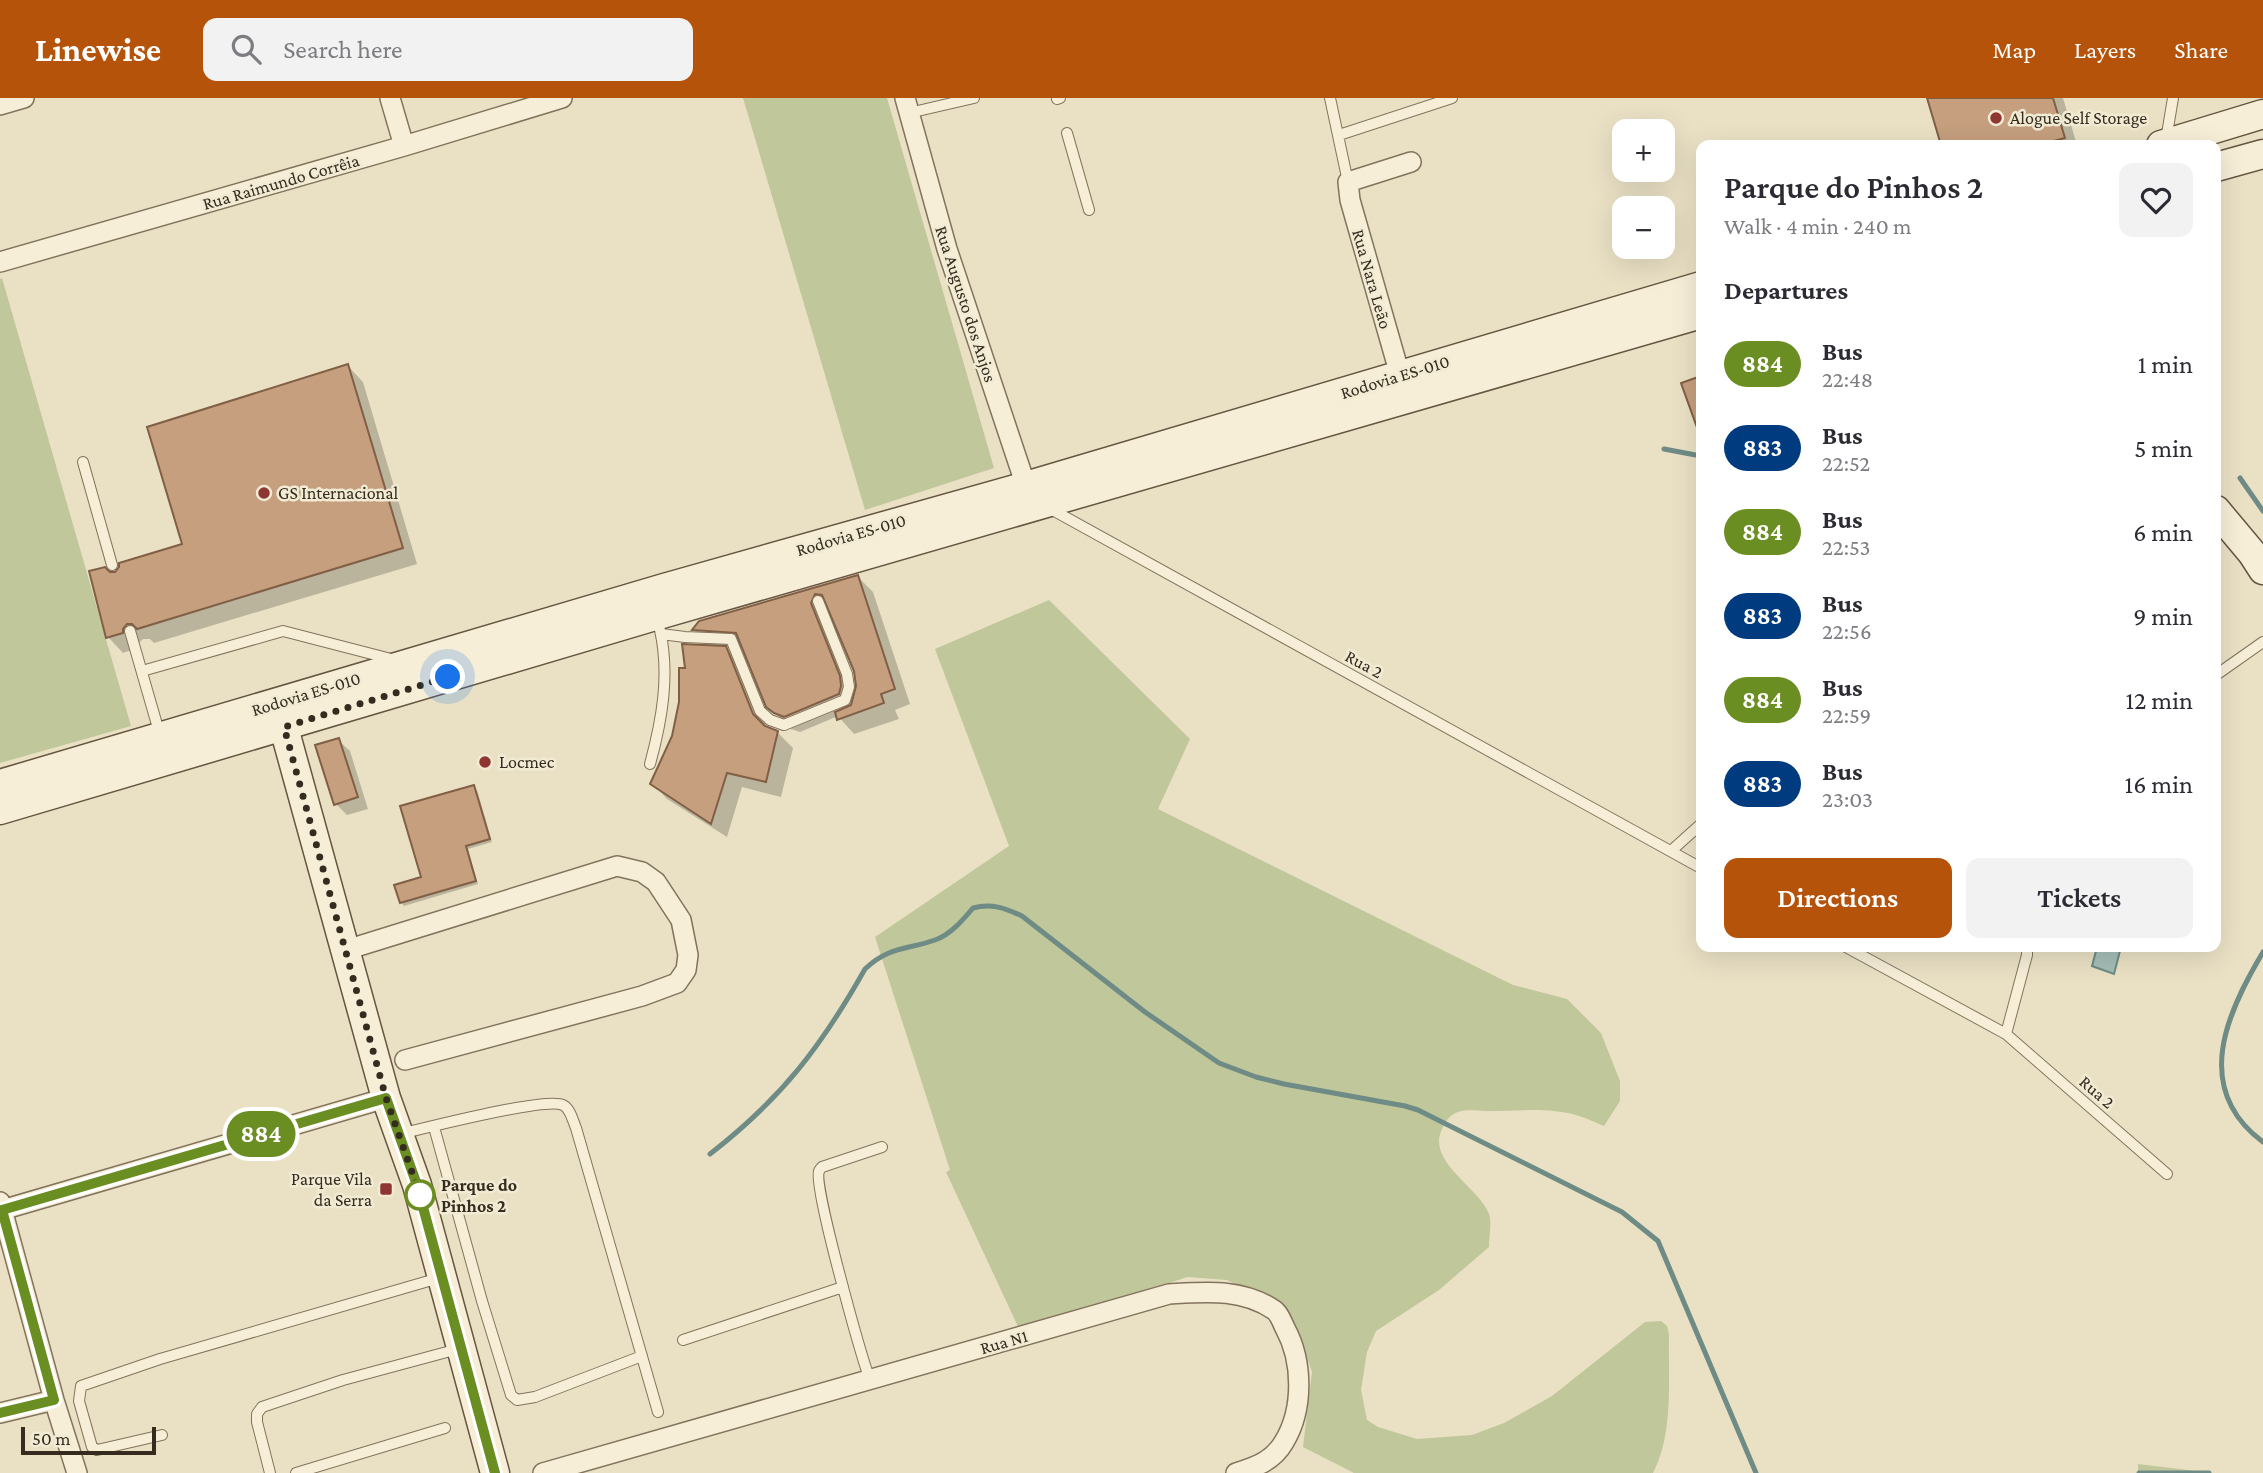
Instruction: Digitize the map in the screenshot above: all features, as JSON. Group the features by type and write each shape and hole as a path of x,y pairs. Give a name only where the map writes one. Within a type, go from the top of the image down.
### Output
{"main road":[{"path":"2179,140 2263,114"},
{"path":"2221,166 2263,154"},
{"name":"Rodovia ES-010","path":"0,810 284,727 658,625 1034,495 1400,375 1696,287"},
{"name":"Rodovia ES-010","path":"0,784 664,588 1034,495 1696,315"},
{"path":"2221,516 2263,570"},
{"path":"284,727 386,1098 417,1185 495,1473"}],"street":[{"path":"0,105 24,98"},
{"path":"390,98 404,146"},
{"name":"Rua Raimundo Corrêia","path":"0,262 562,98"},
{"name":"Rua Augusto dos Anjos","path":"907,105 947,250 1034,495"},
{"path":"1348,182 1411,162"},
{"name":"Rua Nara Leão","path":"1348,182 1350,200 1400,375"},
{"path":"346,950 617,866 642,872 656,882 681,920 688,955 686,970 677,983 642,996 405,1060"},
{"path":"76,1473 1,1206 386,1098"},
{"name":"Rua N1","path":"543,1473 1169,1294 1220,1291 1247,1297 1276,1311 1288,1334 1296,1359 1297,1407 1284,1442 1263,1465 1236,1473"},
{"path":"0,1413 54,1400"}],"lane":[{"path":"907,105 974,98"},
{"name":"Rua Nara Leão","path":"1329,98 1348,182"},
{"path":"1339,135 1452,98"},
{"path":"2164,140 2173,98"},
{"path":"1067,132 1090,210"},
{"path":"83,462 112,565"},
{"name":"Rua 2","path":"1034,495 1696,865"},
{"path":"658,625 685,638 732,639 760,711 770,720 784,725 845,700 849,687 847,674 818,601"},
{"path":"650,764 665,691 658,625"},
{"path":"130,631 160,737"},
{"path":"142,671 283,631 410,663"},
{"path":"2221,671 2263,642"},
{"path":"1671,851 1696,828"},
{"name":"Rua 2","path":"1855,952 2006,1034 2167,1174"},
{"path":"2006,1034 2026,952"},
{"path":"400,1135 535,1104 562,1104 568,1109 576,1128 658,1412"},
{"path":"434,1128 482,1301 512,1395 517,1400 536,1397 642,1356"},
{"path":"870,1380 843,1287 827,1220 819,1170 882,1147"},
{"path":"162,1435 97,1450 92,1447 79,1401 81,1386 174,1355 442,1277"},
{"path":"682,1339 843,1287"},
{"path":"270,1473 257,1422 257,1414 262,1406 343,1380 461,1348"},
{"path":"296,1473 444,1428"}],"green space":[{"path":"743,98 887,98 994,468 865,510"},
{"path":"2,278 131,726 0,763 0,279"},
{"path":"1049,600 1190,739 1158,809 1513,985 1567,999 1601,1033 1620,1081 1620,1101 1604,1126 1568,1113 1533,1110 1466,1110 1455,1113 1446,1122 1439,1141 1441,1153 1447,1164 1484,1204 1489,1214 1489,1247 1439,1290 1376,1331 1367,1352 1361,1390 1367,1420 1378,1427 1417,1439 1472,1435 1504,1423 1552,1396 1645,1322 1661,1321 1667,1326 1669,1335 1668,1406 1664,1441 1653,1473 1354,1473 1303,1447 1312,1372 1298,1332 1278,1306 1227,1280 1187,1277 1021,1333 946,1172 950,1170 875,937 1009,846 935,649"},
{"path":"2138,1464 2212,1473 2138,1473"}],"water":[{"path":"2096,952 2120,952 2114,974 2092,966"}],"building":[{"name":"Alogue Self Storage","path":"1927,98 2053,98 2065,138 2058,140 1940,140"},
{"path":"348,364 403,548 137,629 132,624 127,624 123,633 106,638 89,571 105,567 110,572 115,572 119,563 182,544 147,427"},
{"path":"1696,378 1696,425 1681,383"},
{"path":"858,575 895,689 881,694 884,703 837,720 835,712 851,705 856,686 854,671 822,595 815,594 811,603 840,676 839,694 784,717 766,707 736,633 692,630 699,621"},
{"path":"682,644 726,646 753,714 765,726 778,731 766,782 727,773 711,824 650,784 672,736 679,702 679,668 685,668"},
{"path":"339,738 358,797 334,805 315,745"},
{"path":"474,785 490,839 466,846 476,881 400,903 394,885 421,877 400,806"}],"waterway":[{"path":"1664,449 1696,455"},
{"path":"2240,478 2263,511"},
{"path":"710,1154 758,1113 798,1070 832,1023 865,969 890,952 941,938 956,927 973,908 992,906 1004,909 1022,916 1145,1012 1219,1063 1284,1084 1418,1110 1622,1212 1658,1241 1756,1473"},
{"path":"2263,952 2237,1000 2222,1050 2222,1075 2228,1099 2241,1121 2263,1142"},
{"path":"2139,1473 2209,1473"}],"bus line":[{"name":"884","path":"0,1413 54,1400 2,1210 386,1098 417,1185 495,1473"}],"place":[{"name":"Alogue Self Storage","path":"1996,118"},
{"name":"GS Internacional","path":"264,493"},
{"name":"Locmec","path":"485,762"},
{"name":"Parque Vila da Serra","path":"386,1189"},
{"name":"Parque do Pinhos 2","path":"420,1195"}],"route":[{"path":"420,1195 386,1098 284,727 448,677"}]}
